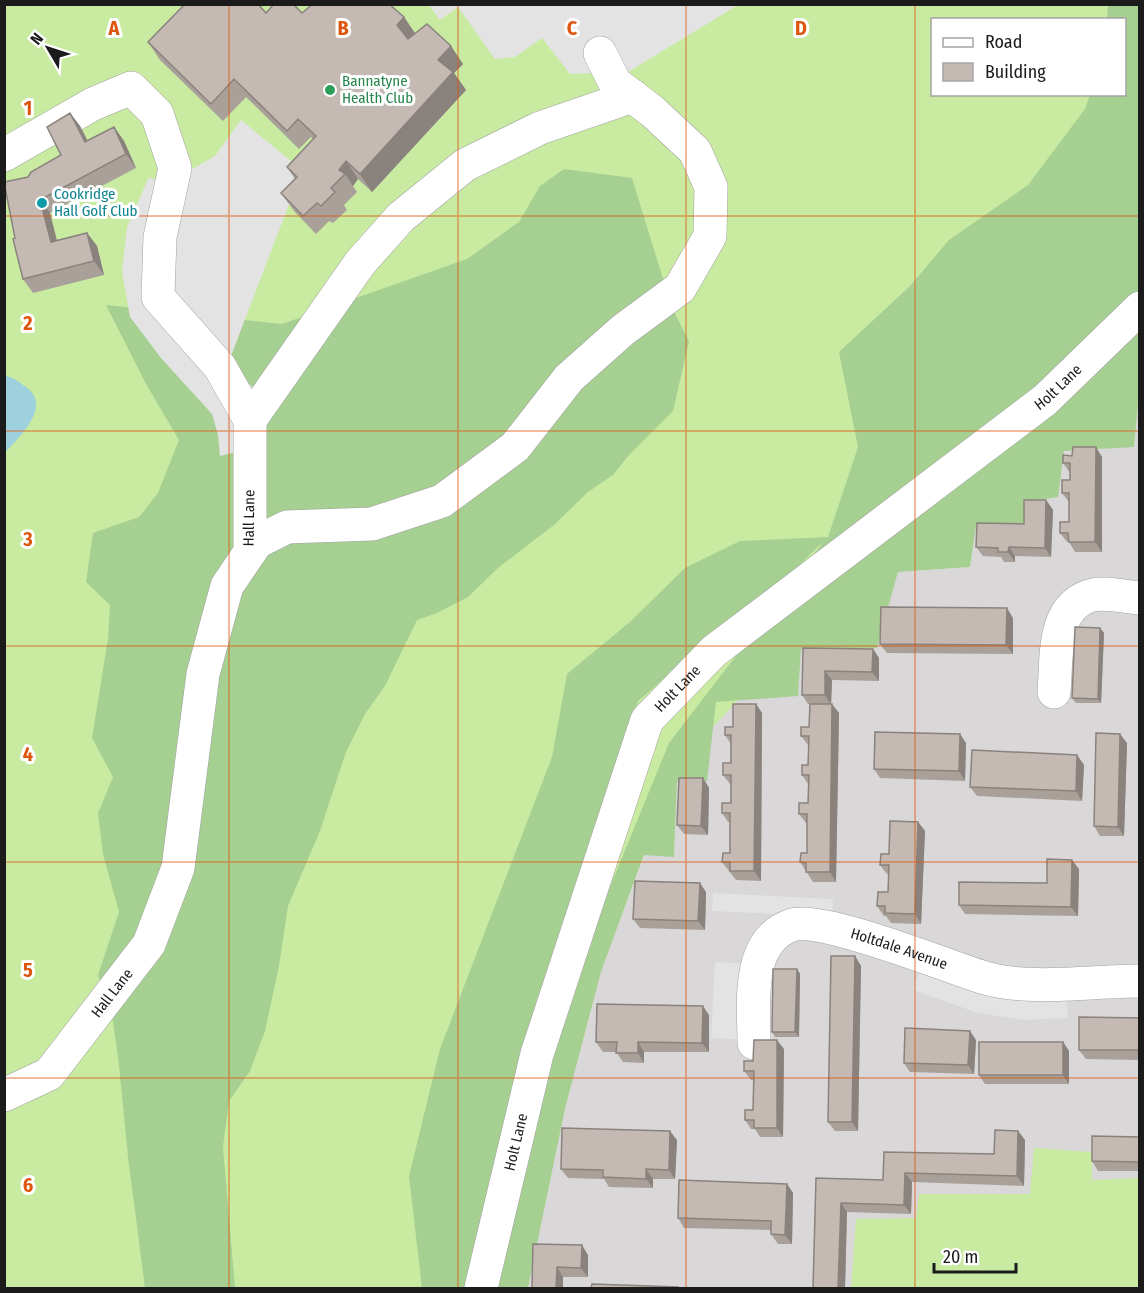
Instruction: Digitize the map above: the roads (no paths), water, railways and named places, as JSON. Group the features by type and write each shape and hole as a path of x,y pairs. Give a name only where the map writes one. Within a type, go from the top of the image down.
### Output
{"street":[{"path":"250,552 257,542 287,526 372,524 442,501 515,447 569,378 623,330 680,288 710,236 711,187 695,151 615,83 600,53"},
{"name":"Hall Lane","path":"4,155 93,104 131,88 157,114 175,168 159,237 158,297 220,367 250,420 250,552 227,586 203,674 178,868 149,944 49,1074 4,1095"},
{"path":"250,420 360,263 401,217 465,165 540,128 633,96"},
{"name":"Holt Lane","path":"481,1288 537,1054 646,720 714,651 1045,400 1140,308"},
{"path":"1054,692 1060,629 1066,612 1078,601 1095,595 1140,598"},
{"name":"Holtdale Avenue","path":"754,1043 755,978 761,956 775,937 792,925 813,925 860,937 987,978 1019,985 1140,981"}],"water":[{"path":"5,376 26,387 36,403 31,421 5,453"}],"place":[{"name":"Bannatyne Health Club","path":"330,90"},
{"name":"Cookridge Hall Golf Club","path":"42,203"}]}
